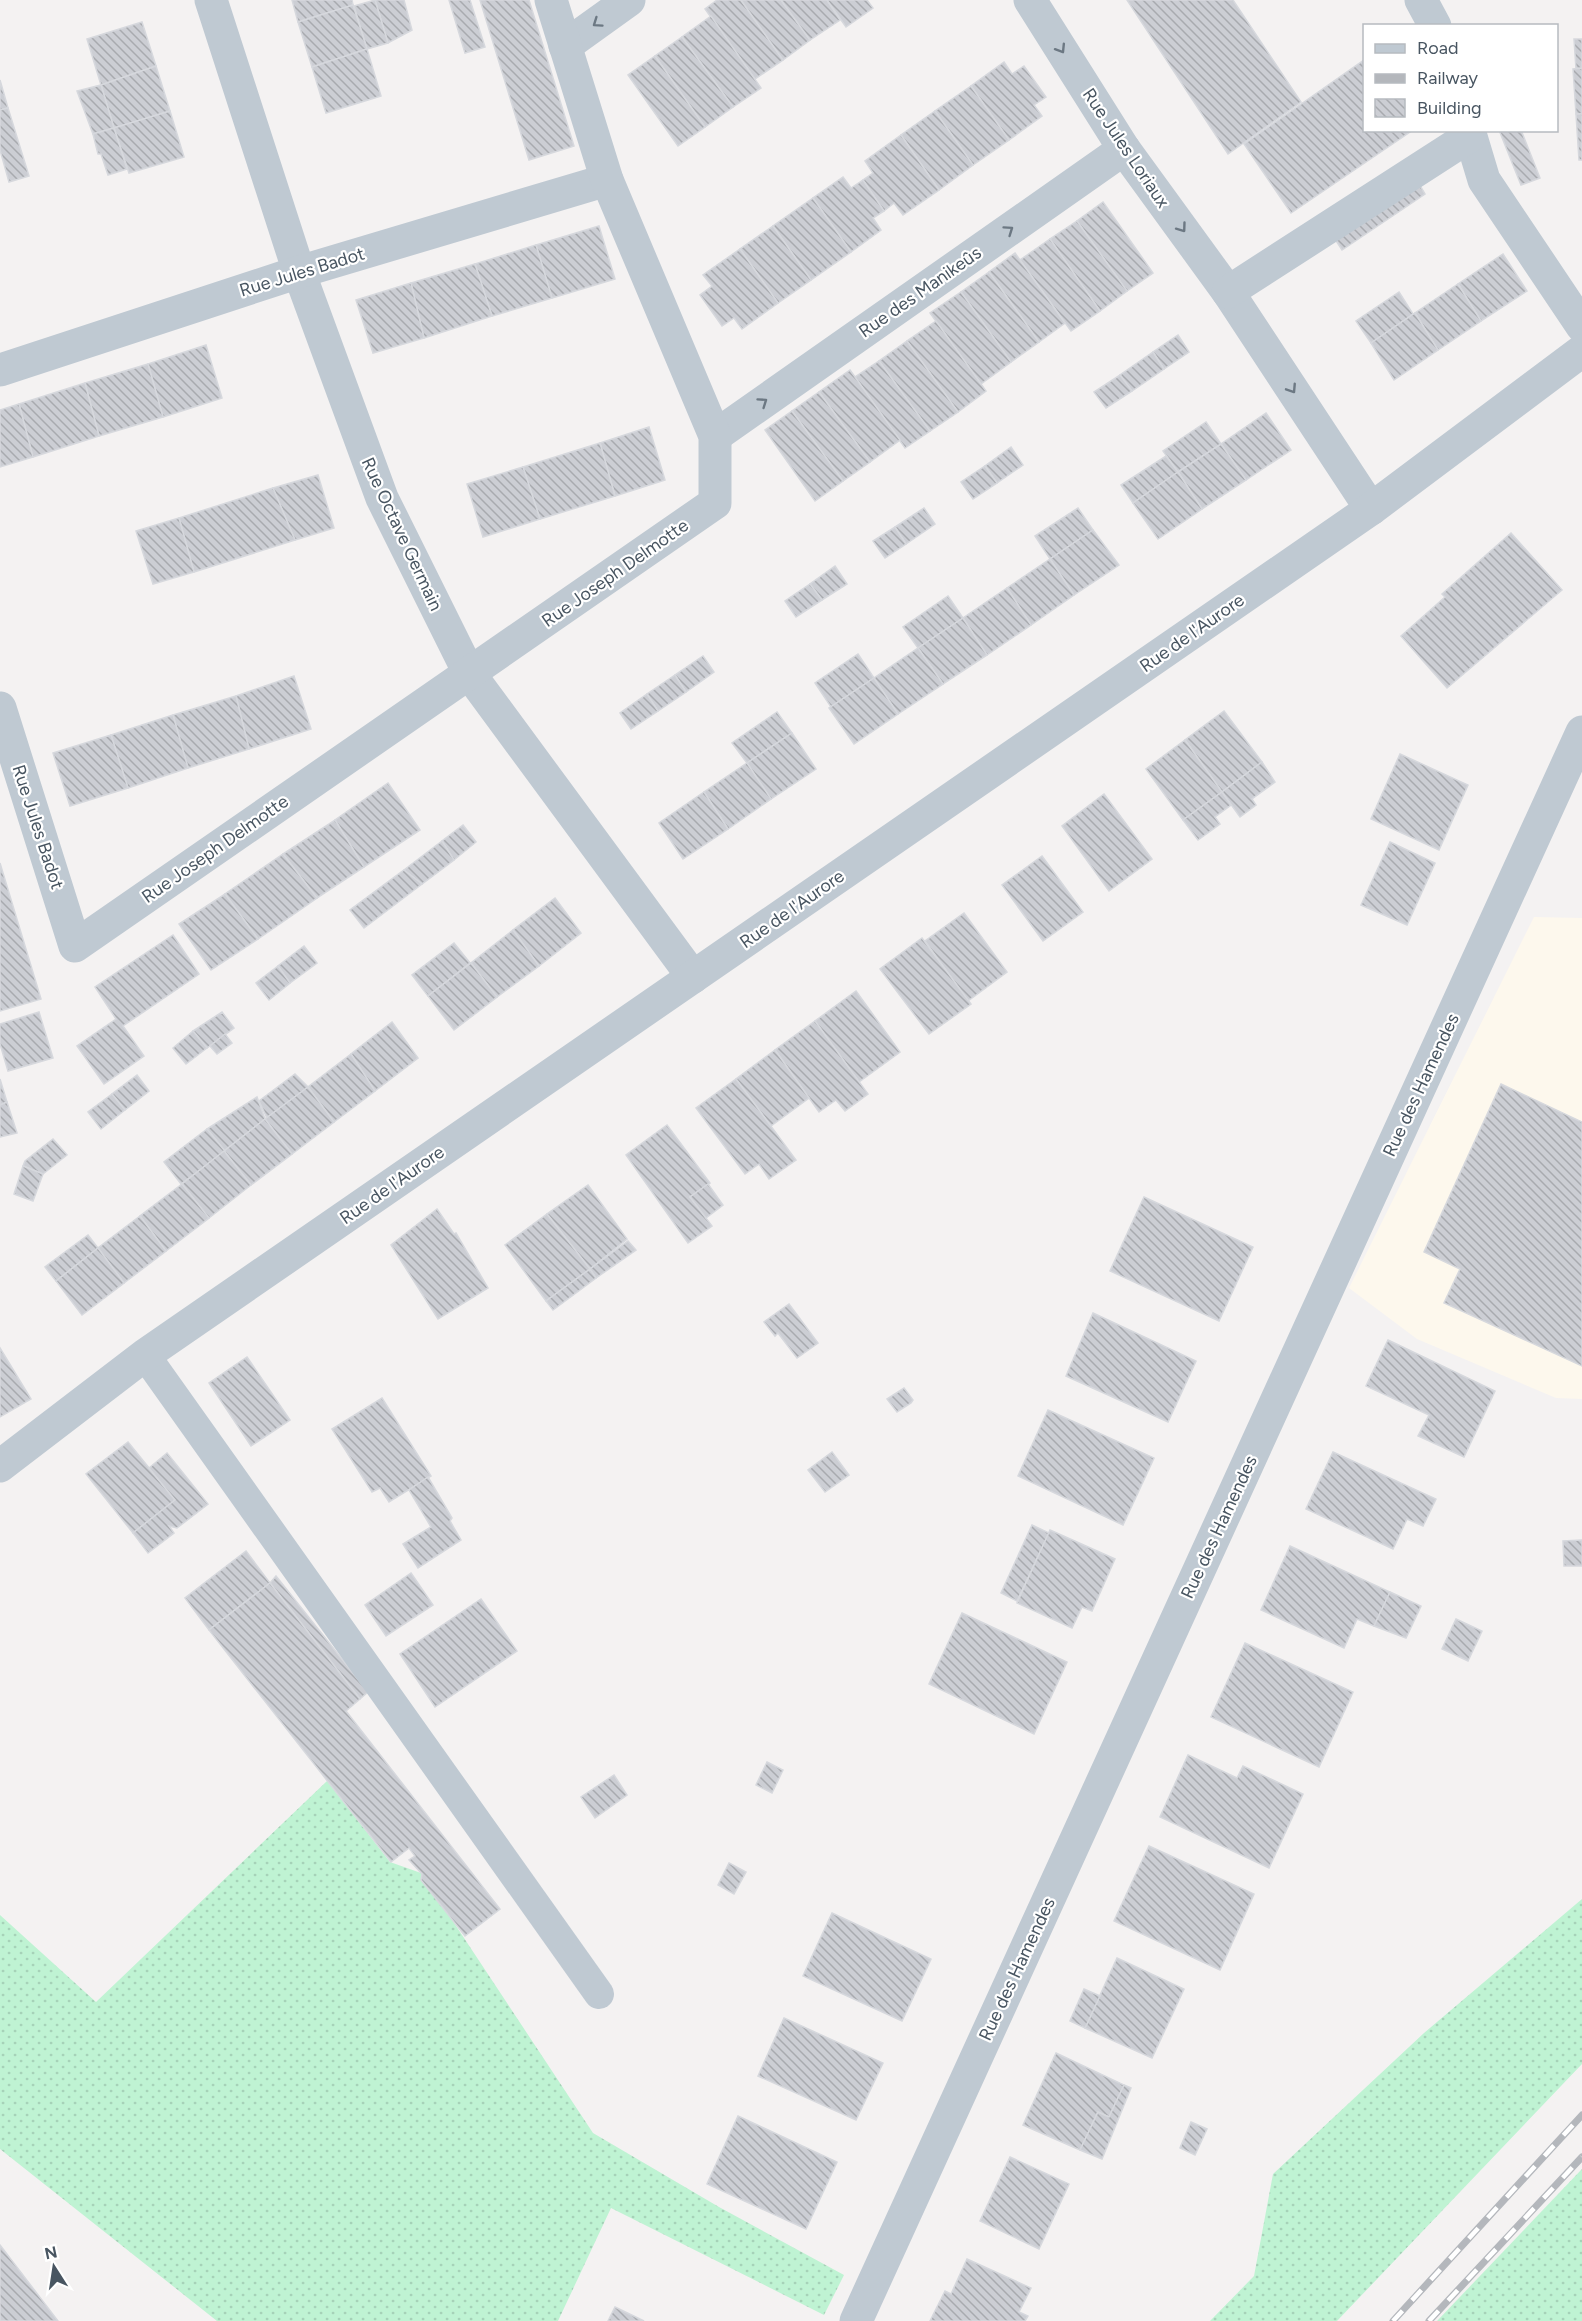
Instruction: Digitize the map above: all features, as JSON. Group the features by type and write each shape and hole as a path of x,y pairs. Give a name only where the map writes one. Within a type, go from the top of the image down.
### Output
{"street":[{"name":"Rue Octave Germain","path":"211,0 299,272 382,498 469,673 693,977"},
{"name":"Rue Joseph Delmotte","path":"75,945 715,503 716,436 607,180 551,0"},
{"path":"565,46 629,0"},
{"name":"Rue Jules Loriaux","path":"1030,0 1124,149 1228,292 1371,509"},
{"path":"1421,0 1434,24"},
{"path":"1228,292 1470,133 1484,180 1582,326"},
{"name":"Rue des Manikeûs","path":"716,436 1124,149"},
{"name":"Rue Jules Badot","path":"0,370 299,272 607,180"},
{"name":"Rue de l'Aurore","path":"0,1466 145,1355 1371,509 1582,351"},
{"name":"Rue Jules Badot","path":"0,708 75,945"},
{"name":"Rue des Hamendes","path":"856,2321 1582,732"}],"lane":[{"path":"145,1355 599,1994"}],"shaded area":[{"path":"1534,917 1582,918 1582,1399 1556,1398 1417,1339 1349,1288"}],"green space":[{"path":"327,1781 390,1862 421,1873 593,2133 719,2207 844,2275 824,2315 611,2208 558,2321 217,2321 0,2149 0,1915 96,2002"},
{"path":"1582,1899 1582,2064 1337,2321 1210,2321 1254,2276 1273,2174 1424,2033"},
{"path":"1582,2169 1582,2321 1437,2321"}],"building":[{"path":"292,0 352,0 353,5 298,22"},
{"path":"375,0 404,0 412,30 388,43"},
{"path":"375,0 388,43 367,49 354,6"},
{"path":"449,0 470,0 485,47 465,53"},
{"path":"480,0 529,0 574,146 529,160"},
{"path":"717,0 741,0 783,60 755,79 705,9"},
{"path":"741,0 781,0 810,40 783,60"},
{"path":"781,0 827,0 840,20 810,40"},
{"path":"827,0 867,0 873,8 846,27"},
{"path":"1127,0 1233,0 1301,102 1228,154"},
{"path":"353,5 367,49 312,67 298,22"},
{"path":"711,16 761,88 733,107 682,37"},
{"path":"142,22 156,66 101,85 87,39"},
{"path":"682,37 733,107 705,127 655,56"},
{"path":"1574,39 1582,39 1582,68 1576,69"},
{"path":"367,49 381,96 326,113 312,67"},
{"path":"655,56 705,127 678,146 628,75"},
{"path":"1363,61 1363,132 1410,132 1291,213 1244,144"},
{"path":"1004,62 1012,74 1024,66 1046,97 1034,105 1042,116 1009,140 971,86"},
{"path":"156,66 170,111 114,128 101,85"},
{"path":"1582,68 1582,114 1576,114 1573,69"},
{"path":"0,80 8,108 0,110"},
{"path":"101,85 114,128 93,134 77,91"},
{"path":"971,86 1009,140 973,165 935,111"},
{"path":"8,108 29,176 9,182 0,150 0,110"},
{"path":"170,111 184,157 129,173 114,128"},
{"path":"935,111 973,165 939,190 901,135"},
{"path":"1576,114 1582,114 1582,160 1579,160"},
{"path":"114,128 127,169 108,175 101,154 98,154 93,134"},
{"path":"1500,132 1522,132 1540,178 1521,185"},
{"path":"901,135 939,190 903,215 894,203 884,211 863,180 873,173 865,161"},
{"path":"843,177 851,188 863,180 884,211 873,218 881,230 851,252 813,198"},
{"path":"1415,177 1425,194 1342,250 1331,233"},
{"path":"813,198 851,252 811,280 773,226"},
{"path":"1103,202 1153,273 1127,291 1077,221"},
{"path":"1077,221 1127,291 1100,311 1050,239"},
{"path":"599,226 615,279 552,298 536,245"},
{"path":"773,226 811,280 778,303 740,249"},
{"path":"1050,239 1100,311 1071,331 1020,260"},
{"path":"536,245 552,298 492,316 475,264"},
{"path":"740,249 778,303 742,329 734,318 722,326 700,295 712,286 703,275"},
{"path":"1015,253 1065,323 1039,342 989,272"},
{"path":"1503,254 1527,291 1481,321 1458,284"},
{"path":"475,264 492,316 424,338 411,283"},
{"path":"989,272 1039,342 1011,362 961,292"},
{"path":"411,283 424,338 373,353 356,300"},
{"path":"1458,284 1481,321 1438,350 1415,313"},
{"path":"961,292 1011,362 981,384 930,313"},
{"path":"1399,292 1413,314 1371,343 1356,321"},
{"path":"1415,313 1438,350 1394,380 1371,343"},
{"path":"936,321 986,391 958,412 907,341"},
{"path":"1178,335 1189,352 1164,369 1153,352"},
{"path":"907,341 958,412 930,431 879,361"},
{"path":"206,345 222,398 163,417 148,364"},
{"path":"1153,352 1164,369 1132,391 1120,375"},
{"path":"879,361 930,431 905,448 855,377"},
{"path":"148,364 163,417 99,436 85,383"},
{"path":"850,370 900,440 870,462 819,392"},
{"path":"1120,375 1132,391 1106,408 1094,392"},
{"path":"85,383 99,436 33,457 19,404"},
{"path":"819,392 870,462 843,481 792,411"},
{"path":"19,404 33,457 0,467 0,410"},
{"path":"792,411 843,481 815,501 765,430"},
{"path":"1266,413 1291,450 1246,480 1221,444"},
{"path":"1206,422 1221,444 1178,472 1163,451"},
{"path":"649,427 665,480 615,496 600,443"},
{"path":"600,443 615,496 540,519 523,467"},
{"path":"1221,444 1246,480 1202,509 1178,472"},
{"path":"1011,447 1023,465 997,483 985,466"},
{"path":"1166,456 1178,472 1133,503 1121,485"},
{"path":"985,466 997,483 973,499 961,482"},
{"path":"523,467 540,519 483,537 467,484"},
{"path":"1178,472 1202,509 1158,539 1133,503"},
{"path":"318,475 334,528 295,540 273,488"},
{"path":"273,488 295,540 194,572 179,518"},
{"path":"924,508 935,524 906,544 895,527"},
{"path":"1078,508 1093,530 1050,559 1035,536"},
{"path":"179,518 194,572 153,584 136,531"},
{"path":"895,527 906,544 885,558 873,541"},
{"path":"1093,530 1119,565 1074,595 1050,559"},
{"path":"1511,533 1562,590 1447,688 1401,636 1445,597 1442,594"},
{"path":"1050,559 1074,595 1031,625 1007,588"},
{"path":"835,566 847,584 822,600 810,584"},
{"path":"810,584 822,600 796,617 785,601"},
{"path":"1007,588 1031,625 987,655 963,618"},
{"path":"948,596 963,618 918,648 903,627"},
{"path":"963,618 987,655 943,684 918,648"},
{"path":"918,648 943,684 898,714 874,678"},
{"path":"858,654 874,678 831,707 815,683"},
{"path":"703,656 714,672 686,692 675,675"},
{"path":"675,675 686,692 658,711 647,694"},
{"path":"294,676 311,729 249,749 236,696"},
{"path":"874,678 898,714 854,744 829,708"},
{"path":"647,694 658,711 631,729 620,713"},
{"path":"236,696 249,749 188,768 173,715"},
{"path":"1224,711 1262,762 1222,792 1185,740"},
{"path":"777,712 792,733 747,763 732,743"},
{"path":"173,715 188,768 128,788 111,735"},
{"path":"792,733 816,769 771,799 747,763"},
{"path":"111,735 128,788 70,806 53,753"},
{"path":"1185,740 1222,792 1183,820 1146,769"},
{"path":"1400,754 1468,785 1439,850 1371,819"},
{"path":"1262,762 1275,782 1252,799 1256,805 1240,817 1222,792"},
{"path":"747,763 771,799 728,829 704,792"},
{"path":"388,783 420,830 364,867 335,820"},
{"path":"704,792 728,829 683,859 659,823"},
{"path":"1222,792 1231,805 1215,817 1220,824 1198,840 1183,820"},
{"path":"1104,794 1152,859 1109,891 1062,826"},
{"path":"335,820 364,867 317,898 283,854"},
{"path":"463,825 476,842 454,860 442,841"},
{"path":"442,841 454,860 422,884 404,870"},
{"path":"1390,842 1435,863 1407,925 1361,905"},
{"path":"283,854 317,898 258,939 225,894"},
{"path":"1042,856 1083,912 1043,941 1002,885"},
{"path":"0,863 41,999 0,1011"},
{"path":"404,870 422,884 364,928 350,910"},
{"path":"225,894 258,939 211,970 179,924"},
{"path":"555,898 581,933 539,966 513,930"},
{"path":"964,913 1007,972 968,1001 925,941"},
{"path":"513,930 539,966 497,997 471,963"},
{"path":"173,935 199,974 123,1026 144,1056 104,1084 77,1046 116,1019 95,987"},
{"path":"922,938 971,1004 929,1034 880,969"},
{"path":"454,943 470,963 428,996 412,975"},
{"path":"304,946 317,963 290,983 278,966"},
{"path":"471,963 497,997 454,1030 428,996"},
{"path":"278,966 290,983 269,1000 256,983"},
{"path":"856,991 900,1052 859,1082 815,1021"},
{"path":"39,1012 53,1058 8,1071 0,1044 0,1024"},
{"path":"222,1012 234,1028 207,1048 193,1031"},
{"path":"815,1021 868,1094 845,1111 836,1100 819,1112 775,1050"},
{"path":"392,1022 418,1058 375,1091 351,1054"},
{"path":"193,1031 207,1048 186,1064 173,1048"},
{"path":"225,1034 232,1043 217,1054 210,1046"},
{"path":"775,1050 809,1098 771,1126 736,1079"},
{"path":"351,1054 375,1091 334,1122 308,1087"},
{"path":"295,1074 308,1087 267,1118 259,1101"},
{"path":"137,1075 149,1091 125,1110 112,1094"},
{"path":"0,1079 7,1102 0,1105"},
{"path":"736,1079 796,1160 769,1179 759,1164 745,1174 696,1108"},
{"path":"1501,1084 1582,1122 1582,1366 1444,1303 1460,1269 1424,1252"},
{"path":"308,1087 334,1122 292,1154 265,1119"},
{"path":"112,1094 125,1110 101,1129 88,1112"},
{"path":"257,1097 265,1119 225,1151 207,1129"},
{"path":"7,1102 17,1133 0,1137 0,1105"},
{"path":"265,1119 292,1154 251,1185 224,1151"},
{"path":"667,1125 710,1183 690,1197 712,1226 688,1243 626,1155"},
{"path":"207,1129 225,1151 181,1184 164,1162"},
{"path":"53,1139 67,1155 43,1174 23,1166 25,1161"},
{"path":"224,1151 251,1185 209,1218 182,1184"},
{"path":"23,1166 43,1174 33,1201 14,1194"},
{"path":"182,1184 209,1218 166,1251 140,1216"},
{"path":"708,1184 723,1205 706,1218 690,1197"},
{"path":"588,1185 627,1239 590,1269 547,1214"},
{"path":"1144,1197 1253,1247 1219,1321 1110,1271"},
{"path":"437,1209 454,1234 456,1233 488,1288 438,1319 391,1245"},
{"path":"547,1214 590,1269 546,1301 505,1245"},
{"path":"140,1216 166,1251 124,1283 98,1248"},
{"path":"88,1235 98,1248 56,1281 45,1267"},
{"path":"628,1241 636,1250 596,1278 590,1269"},
{"path":"98,1248 124,1283 82,1315 56,1281"},
{"path":"590,1269 596,1278 553,1310 546,1301"},
{"path":"789,1304 818,1343 797,1358 778,1333 775,1336 764,1322"},
{"path":"1093,1313 1196,1361 1168,1422 1066,1376"},
{"path":"1388,1340 1495,1391 1464,1457 1418,1436 1429,1415 1366,1386"},
{"path":"0,1348 31,1399 0,1417"},
{"path":"247,1357 290,1420 251,1446 209,1383"},
{"path":"904,1388 913,1400 897,1412 887,1399"},
{"path":"382,1398 431,1476 389,1502 380,1488 372,1492 332,1429"},
{"path":"1048,1410 1154,1458 1123,1525 1018,1476"},
{"path":"128,1442 175,1500 133,1533 86,1474"},
{"path":"832,1452 849,1475 825,1492 808,1470"},
{"path":"1333,1452 1436,1499 1423,1526 1407,1519 1393,1549 1306,1509"},
{"path":"167,1453 208,1504 177,1528 169,1526 174,1533 148,1553 133,1533 175,1500 149,1468"},
{"path":"428,1477 452,1518 450,1521 461,1540 418,1568 403,1544 431,1527 409,1490"},
{"path":"1032,1525 1049,1533 1017,1601 1001,1593"},
{"path":"1050,1530 1115,1559 1092,1611 1082,1607 1072,1628 1017,1603"},
{"path":"1582,1540 1582,1566 1564,1566 1563,1541"},
{"path":"1290,1546 1390,1592 1374,1626 1357,1619 1344,1648 1261,1610"},
{"path":"246,1551 270,1583 209,1630 185,1598"},
{"path":"411,1573 433,1605 386,1636 365,1605"},
{"path":"276,1576 368,1692 360,1699 270,1583"},
{"path":"270,1583 360,1699 346,1711 500,1909 465,1936 421,1880 422,1874 409,1860 415,1856 409,1848 391,1862 209,1630"},
{"path":"1390,1592 1421,1606 1406,1638 1374,1626"},
{"path":"481,1599 517,1651 435,1707 400,1654"},
{"path":"962,1613 1067,1662 1034,1734 929,1684"},
{"path":"1456,1619 1482,1631 1468,1661 1442,1649"},
{"path":"1245,1643 1353,1692 1319,1767 1211,1717"},
{"path":"1188,1755 1237,1778 1243,1766 1303,1794 1269,1868 1160,1817"},
{"path":"767,1762 783,1770 772,1793 756,1785"},
{"path":"614,1775 627,1795 595,1818 581,1797"},
{"path":"1149,1846 1254,1894 1220,1970 1114,1921"},
{"path":"729,1863 746,1872 734,1894 718,1885"},
{"path":"832,1913 931,1959 902,2021 803,1976"},
{"path":"1117,1958 1184,1989 1152,2058 1085,2028"},
{"path":"1084,1989 1100,1996 1085,2028 1070,2021"},
{"path":"784,2018 883,2063 856,2120 758,2076"},
{"path":"1056,2053 1124,2085 1109,2117 1098,2112 1080,2150 1023,2125"},
{"path":"1124,2085 1131,2088 1102,2159 1080,2150 1098,2112 1109,2117"},
{"path":"738,2116 837,2162 806,2229 707,2184"},
{"path":"1191,2122 1207,2129 1195,2155 1180,2148"},
{"path":"1010,2157 1069,2184 1039,2249 980,2221"},
{"path":"0,2245 58,2321 0,2321"},
{"path":"967,2259 1031,2288 1019,2312 1028,2316 1025,2321 930,2321 945,2291 951,2294"},
{"path":"615,2307 644,2321 608,2321"}],"railway":[{"path":"1393,2321 1582,2115"},
{"path":"1429,2321 1582,2157"}]}
